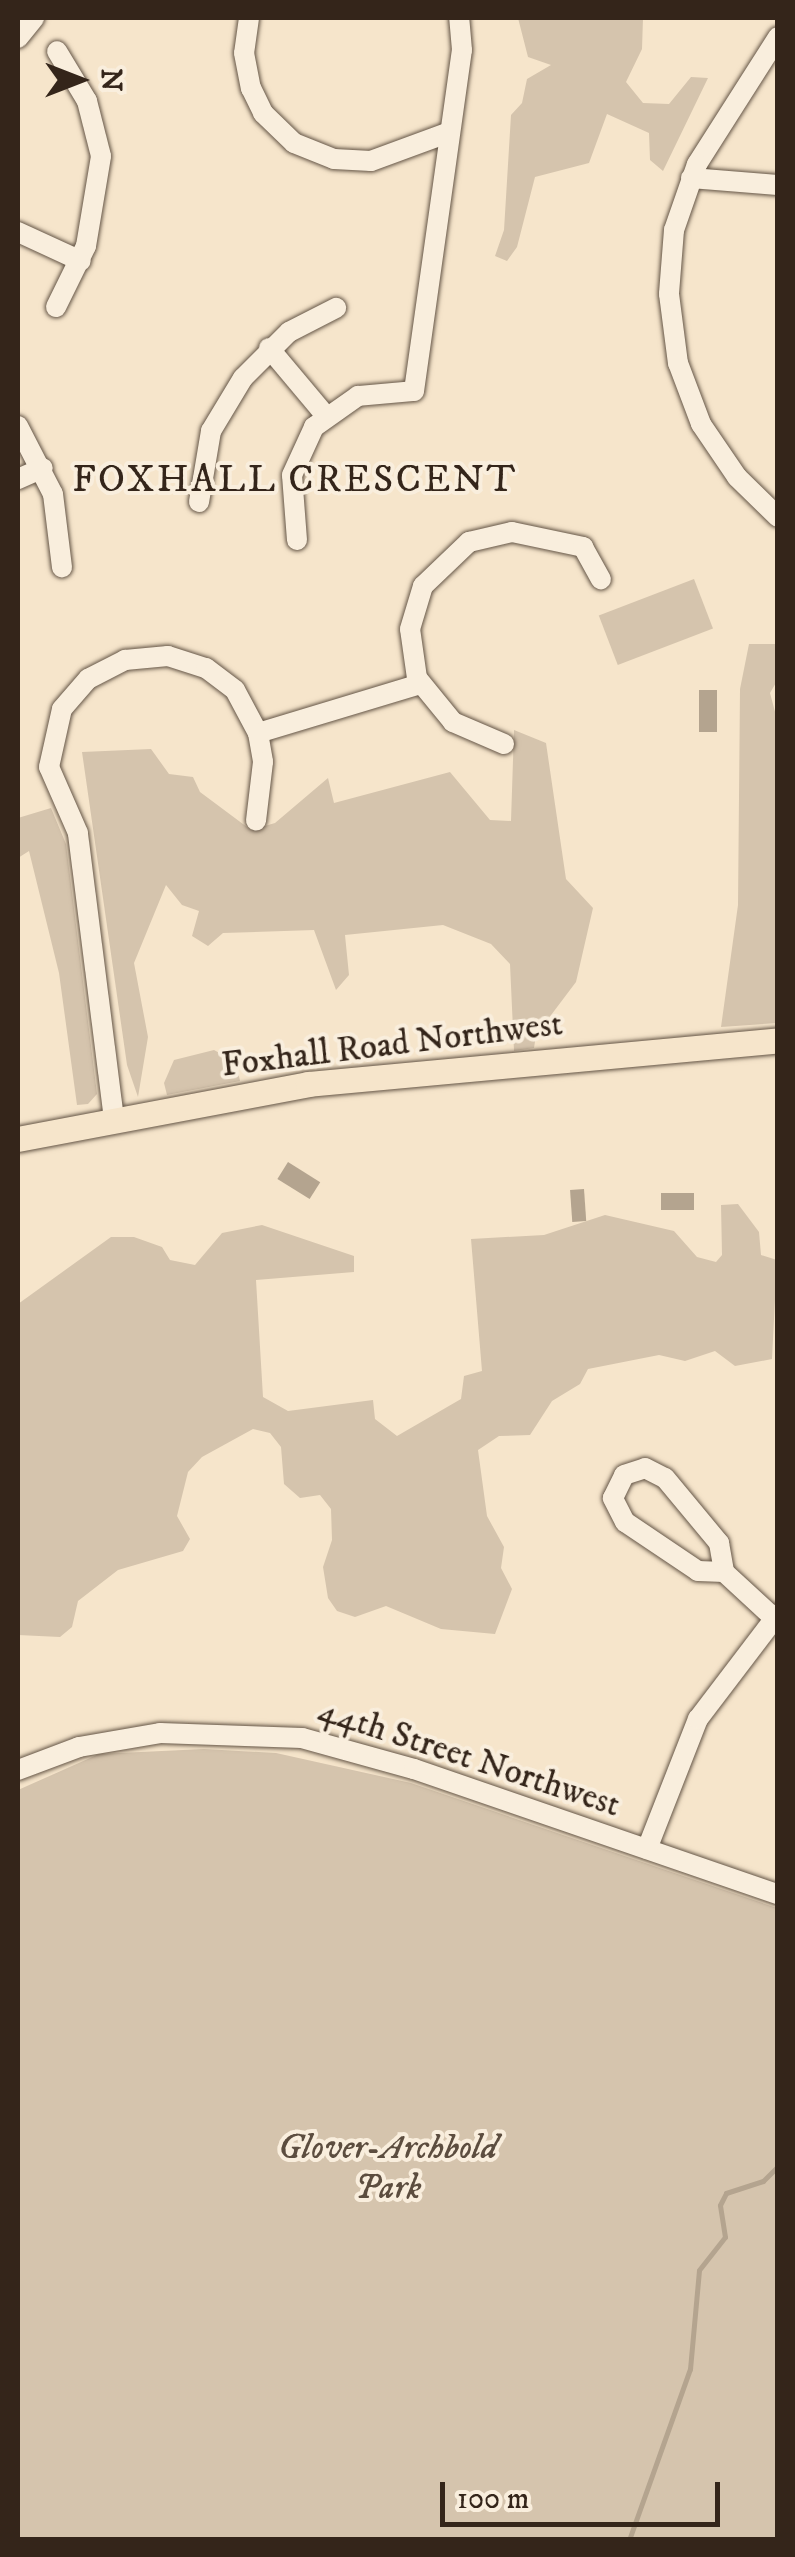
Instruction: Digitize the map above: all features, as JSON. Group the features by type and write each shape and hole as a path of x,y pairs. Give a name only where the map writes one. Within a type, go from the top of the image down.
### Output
{"main road":[{"name":"Foxhall Road Northwest","path":"18,1139 308,1084 778,1040"}],"street":[{"path":"18,38 34,18"},
{"path":"249,18 244,53 251,88 264,114 294,143 334,158 370,161 450,132"},
{"path":"297,540 292,476 308,436 326,416 368,393 414,391 462,50 459,18"},
{"path":"778,37 691,178 669,274 678,363 713,446 778,517"},
{"path":"56,51 80,88 100,148 81,262 56,307"},
{"path":"691,178 778,185"},
{"path":"18,232 81,262"},
{"path":"199,502 211,431 269,348 336,308"},
{"path":"269,348 326,416"},
{"path":"18,426 43,468 58,516 62,567"},
{"path":"18,479 43,468"},
{"path":"504,744 453,722 420,684 410,646 416,601 437,567 469,542 518,532 572,543 588,552 600,578"},
{"path":"114,1119 78,834 48,768 53,727 71,696 94,675 125,660 157,656 188,660 222,678 240,697 258,733 256,822"},
{"path":"258,733 420,684"},
{"path":"647,1850 698,1719 776,1616 724,1572 698,1571 620,1518 614,1492 624,1475 645,1468 665,1478 719,1543 724,1572"},
{"name":"44th Street Northwest","path":"18,1770 79,1747 160,1733 294,1737 414,1768 778,1894"}],"green space":[{"path":"518,18 643,18 642,49 626,82 643,103 669,104 691,77 708,78 663,171 650,160 649,133 607,114 589,163 535,177 517,247 507,261 495,256 504,230 511,115 522,103 527,79 551,65 528,57"},
{"path":"694,579 713,628 618,665 599,616"},
{"path":"749,644 777,644 777,681 770,693 778,723 777,1023 721,1027 738,905 740,689"},
{"path":"514,730 546,743 566,879 593,908 576,982 536,1035 534,1048 514,1051 510,964 491,944 443,925 345,935 349,975 336,990 314,930 223,933 208,946 192,936 199,911 182,905 166,885 134,963 148,1037 138,1097 127,1065 82,752 151,749 169,774 193,777 200,792 251,830 275,823 328,778 334,803 450,772 490,820 511,821"},
{"path":"51,808 66,844 97,1094 88,1104 77,1105 59,973 29,851 18,858 18,818"},
{"path":"214,1050 236,1062 240,1081 167,1095 164,1083 174,1060"},
{"path":"738,1204 759,1232 761,1255 777,1260 772,1359 735,1366 715,1351 685,1361 659,1355 588,1369 580,1384 552,1401 530,1435 499,1436 478,1450 487,1516 504,1547 501,1568 512,1589 495,1634 441,1629 386,1606 355,1617 337,1611 328,1598 323,1567 332,1540 331,1509 320,1495 300,1498 284,1484 281,1447 270,1433 253,1429 202,1457 188,1472 177,1516 190,1539 183,1551 118,1570 78,1601 72,1627 60,1637 18,1635 18,1304 111,1237 134,1237 162,1247 170,1260 195,1265 222,1233 262,1225 354,1256 354,1272 256,1280 263,1397 288,1411 373,1400 375,1419 397,1436 461,1399 464,1376 482,1371 471,1239 544,1235 605,1215 674,1231 697,1257 716,1262 722,1255 721,1205"},
{"name":"Glover-Archbold Park","path":"204,1749 276,1753 411,1783 777,1908 777,2539 18,2539 18,1790 99,1754"}],"shaded area":[{"path":"699,690 717,690 717,732 699,732"},
{"path":"288,1162 320,1182 310,1199 277,1179"},
{"path":"584,1189 586,1221 572,1222 570,1190"},
{"path":"661,1193 694,1193 694,1210 661,1210"}],"waterway":[{"path":"629,2540 690,2369 699,2270 725,2237 720,2205 726,2193 763,2181 778,2166"}],"district":[{"name":"FOXHALL CRESCENT","path":"295,481"}]}
